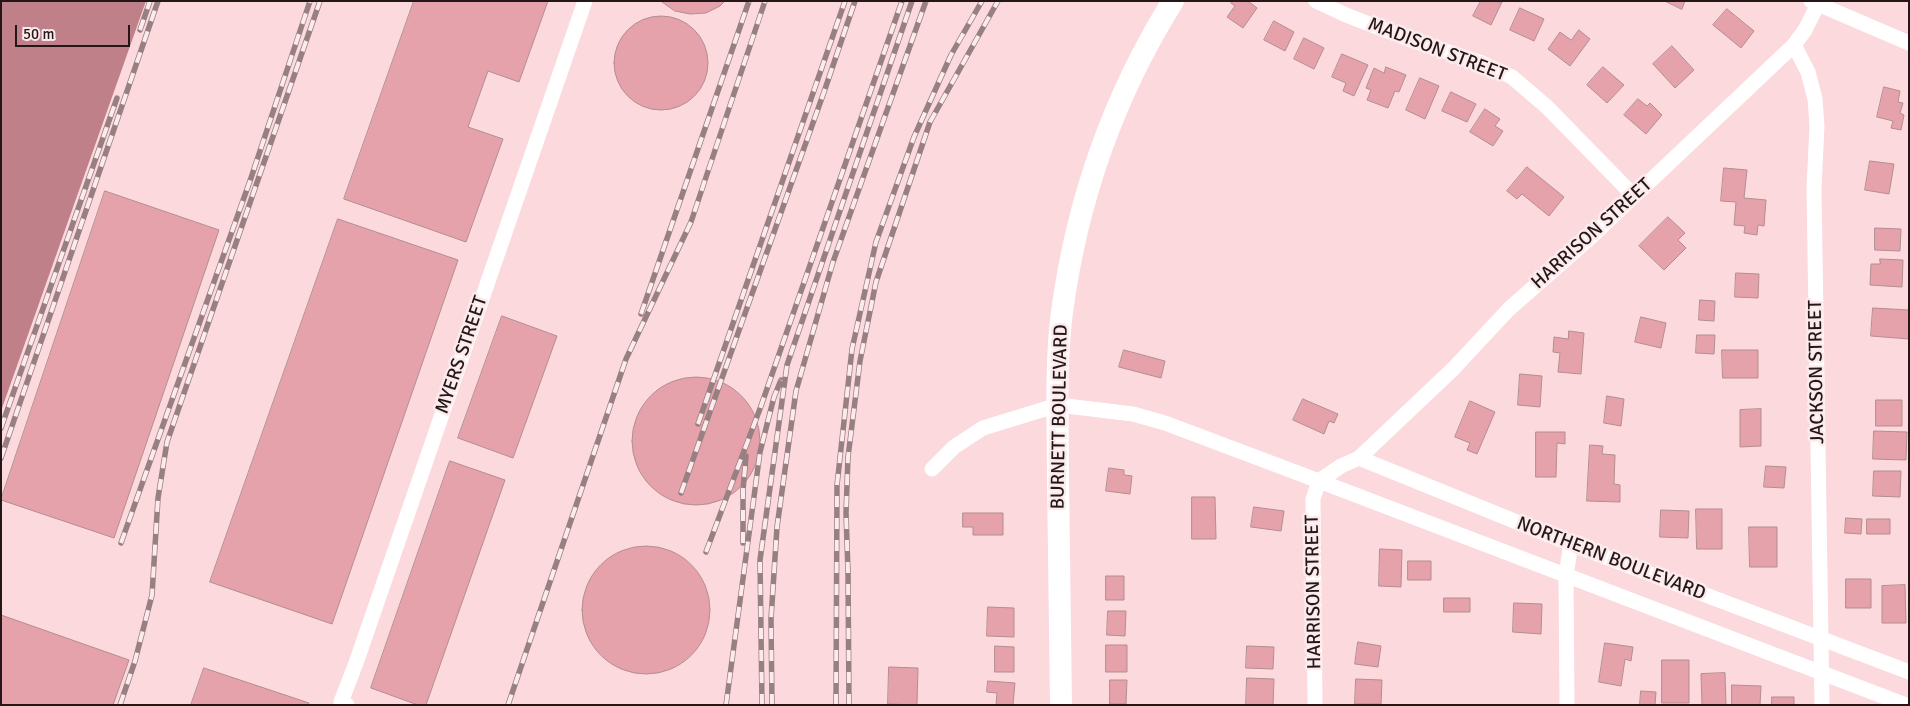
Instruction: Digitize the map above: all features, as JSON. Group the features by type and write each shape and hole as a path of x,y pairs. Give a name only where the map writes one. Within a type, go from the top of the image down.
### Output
{"main road":[{"name":"BURNETT BOULEVARD","path":"1061,705 1059,347 1069,270 1083,207 1105,135 1136,67 1173,1"}],"street":[{"name":"MYERS STREET","path":"347,705 341,702 356,664 585,1"},
{"name":"MADISON STREET","path":"1316,1 1346,15 1482,64 1512,77 1547,107 1634,196"},
{"path":"1814,3 1909,43"},
{"name":"HARRISON STREET","path":"1359,458 1453,369 1509,309 1634,196 1794,45 1805,30 1814,3"},
{"name":"JACKSON STREET","path":"1794,45 1812,82 1817,126 1814,188 1822,705"},
{"path":"932,469 954,447 978,431 999,422 1058,405"},
{"name":"NORTHERN BOULEVARD","path":"1058,405 1133,414 1165,422 1906,705"},
{"path":"1318,480 1359,458"},
{"name":"NORTHERN BOULEVARD","path":"1359,458 1571,544 1909,672"},
{"name":"HARRISON STREET","path":"1315,705 1313,499 1318,480"},
{"path":"1567,705 1566,575 1571,544"}],"shaded area":[{"path":"1,1 146,1 1,411"}],"building":[{"path":"414,1 548,1 519,82 488,71 468,127 503,139 466,242 344,199"},
{"path":"661,1 725,1 720,6 706,13 690,14 675,11"},
{"path":"1232,1 1248,1 1257,8 1243,28 1227,17 1235,6 1231,3"},
{"path":"1481,1 1502,2 1491,25 1473,16"},
{"path":"1665,1 1685,1 1682,9"},
{"path":"1520,8 1544,19 1534,41 1510,30"},
{"path":"1727,9 1754,31 1741,48 1713,25"},
{"path":"661,16 679,19 694,30 705,45 708,63 705,81 694,96 679,107 661,110 643,107 628,96 617,81 614,63 617,45 628,30 643,19"},
{"path":"1274,21 1294,32 1285,51 1264,40"},
{"path":"1579,30 1590,39 1570,66 1548,49 1560,32 1571,40"},
{"path":"1304,38 1324,48 1314,69 1294,59"},
{"path":"1672,46 1694,70 1675,88 1653,64"},
{"path":"1342,54 1368,65 1354,96 1343,91 1346,83 1332,77"},
{"path":"1386,67 1406,75 1399,92 1395,91 1388,108 1367,100 1371,90 1366,88 1374,68 1384,73"},
{"path":"1603,67 1624,85 1607,103 1587,85"},
{"path":"1420,78 1439,86 1425,119 1406,110"},
{"path":"1884,87 1900,91 1898,102 1903,103 1900,113 1904,115 1901,130 1891,128 1893,121 1877,117"},
{"path":"1451,92 1476,104 1467,122 1442,111"},
{"path":"1638,99 1647,106 1650,103 1662,115 1646,134 1624,115"},
{"path":"1485,109 1500,119 1495,126 1503,131 1493,146 1470,132"},
{"path":"1870,161 1894,164 1889,194 1865,190"},
{"path":"1527,167 1564,197 1549,216 1522,194 1517,199 1507,191"},
{"path":"1724,168 1747,170 1744,198 1766,200 1764,226 1758,225 1757,235 1744,233 1745,226 1734,225 1736,202 1721,201"},
{"path":"105,191 219,230 114,538 1,500"},
{"path":"1668,217 1685,233 1678,240 1686,248 1664,270 1639,246"},
{"path":"338,219 458,260 332,624 210,582"},
{"path":"1875,228 1901,229 1900,251 1875,250"},
{"path":"1880,259 1903,260 1902,287 1870,285 1871,264 1880,264"},
{"path":"1736,273 1759,274 1758,298 1735,297"},
{"path":"1700,300 1715,301 1714,321 1699,320"},
{"path":"1873,308 1909,310 1909,339 1871,336"},
{"path":"502,316 557,336 513,458 458,438"},
{"path":"1641,317 1666,323 1661,348 1635,342"},
{"path":"1569,331 1584,333 1581,374 1558,372 1560,353 1553,352 1554,337 1568,339"},
{"path":"1697,335 1715,335 1714,354 1696,353"},
{"path":"1124,350 1165,361 1161,378 1119,367"},
{"path":"1722,350 1758,350 1758,378 1723,378"},
{"path":"1520,374 1542,376 1540,407 1518,405"},
{"path":"696,377 709,378 721,382 741,396 755,416 759,428 759,454 755,466 741,486 721,500 709,504 696,505 683,504 671,500 651,486 637,466 633,454 632,441 633,428 637,416 651,396 671,382 683,378"},
{"path":"1607,396 1624,399 1621,426 1604,423"},
{"path":"1303,399 1338,414 1334,423 1329,421 1324,434 1293,420"},
{"path":"1876,400 1902,400 1902,426 1876,426"},
{"path":"1470,401 1495,412 1477,454 1467,450 1470,443 1455,437"},
{"path":"1761,409 1761,446 1740,447 1740,410"},
{"path":"1874,431 1907,432 1906,460 1873,459"},
{"path":"1536,432 1565,432 1565,444 1557,443 1556,477 1536,477"},
{"path":"1590,445 1603,446 1602,454 1615,455 1614,484 1620,485 1620,502 1587,501"},
{"path":"450,461 505,480 426,705 418,705 371,688"},
{"path":"1766,466 1786,467 1784,488 1764,487"},
{"path":"1109,468 1124,470 1124,475 1132,476 1130,494 1106,491"},
{"path":"1874,471 1901,471 1900,497 1873,496"},
{"path":"1192,497 1215,497 1216,539 1192,539"},
{"path":"1254,507 1284,511 1281,531 1251,527"},
{"path":"1696,509 1722,509 1722,549 1697,549"},
{"path":"1661,510 1689,511 1688,538 1660,537"},
{"path":"963,513 1003,513 1003,535 973,535 973,527 963,527"},
{"path":"1846,518 1862,519 1861,534 1845,533"},
{"path":"1867,519 1890,519 1890,534 1867,534"},
{"path":"1749,527 1777,527 1777,567 1750,567"},
{"path":"646,546 659,547 671,551 691,565 705,585 709,597 709,623 705,635 691,655 671,669 659,673 646,674 633,673 621,669 601,655 587,635 583,623 582,610 583,597 587,585 601,565 621,551 633,547"},
{"path":"1380,549 1402,550 1401,587 1379,586"},
{"path":"1408,561 1431,561 1431,580 1408,580"},
{"path":"1106,576 1124,576 1124,600 1106,600"},
{"path":"1846,579 1871,579 1871,608 1846,608"},
{"path":"1905,585 1906,623 1882,623 1882,586"},
{"path":"1444,598 1470,598 1470,612 1444,612"},
{"path":"1514,603 1542,604 1541,634 1513,632"},
{"path":"988,607 1014,608 1014,637 987,636"},
{"path":"1108,611 1126,611 1125,636 1107,635"},
{"path":"1,615 129,660 113,705 1,705"},
{"path":"1358,642 1381,646 1378,667 1355,664"},
{"path":"1605,643 1633,647 1631,661 1625,659 1621,686 1599,682"},
{"path":"1106,645 1127,645 1127,672 1106,672"},
{"path":"995,646 1014,647 1014,672 995,672"},
{"path":"1247,646 1274,647 1273,669 1246,668"},
{"path":"1662,660 1689,660 1689,703 1662,703"},
{"path":"889,667 918,668 917,705 888,704"},
{"path":"204,668 309,703 308,705 191,705"},
{"path":"1725,673 1726,705 1702,705 1701,674"},
{"path":"1247,678 1274,679 1273,705 1246,705"},
{"path":"1356,679 1382,680 1381,704 1355,704"},
{"path":"1110,680 1127,680 1126,704 1110,704"},
{"path":"988,681 1015,683 1013,705 996,705 997,693 987,692"},
{"path":"1732,685 1761,686 1760,705 1732,705"},
{"path":"1641,691 1656,692 1655,705 1640,705"},
{"path":"1772,697 1794,697 1794,705 1772,705"}],"railway":[{"path":"140,30 150,1"},
{"path":"1,458 158,1"},
{"path":"121,543 251,178 310,1"},
{"path":"120,705 135,661 152,595 158,498 167,442 320,1"},
{"path":"641,314 749,1"},
{"path":"508,705 626,359 691,222 765,1"},
{"path":"698,424 845,1"},
{"path":"681,493 855,1"},
{"path":"706,552 761,406 902,1"},
{"path":"762,705 760,560 787,365 912,1"},
{"path":"772,705 771,619 777,527 796,391 833,262 926,1"},
{"path":"836,705 837,485 852,349 876,242 914,137 951,55 982,1"},
{"path":"849,705 846,513 848,457 860,361 876,282 930,122 998,1"},
{"path":"1,428 117,98"},
{"path":"726,705 760,452 774,397 781,380"},
{"path":"743,543 743,490 746,456"}]}
